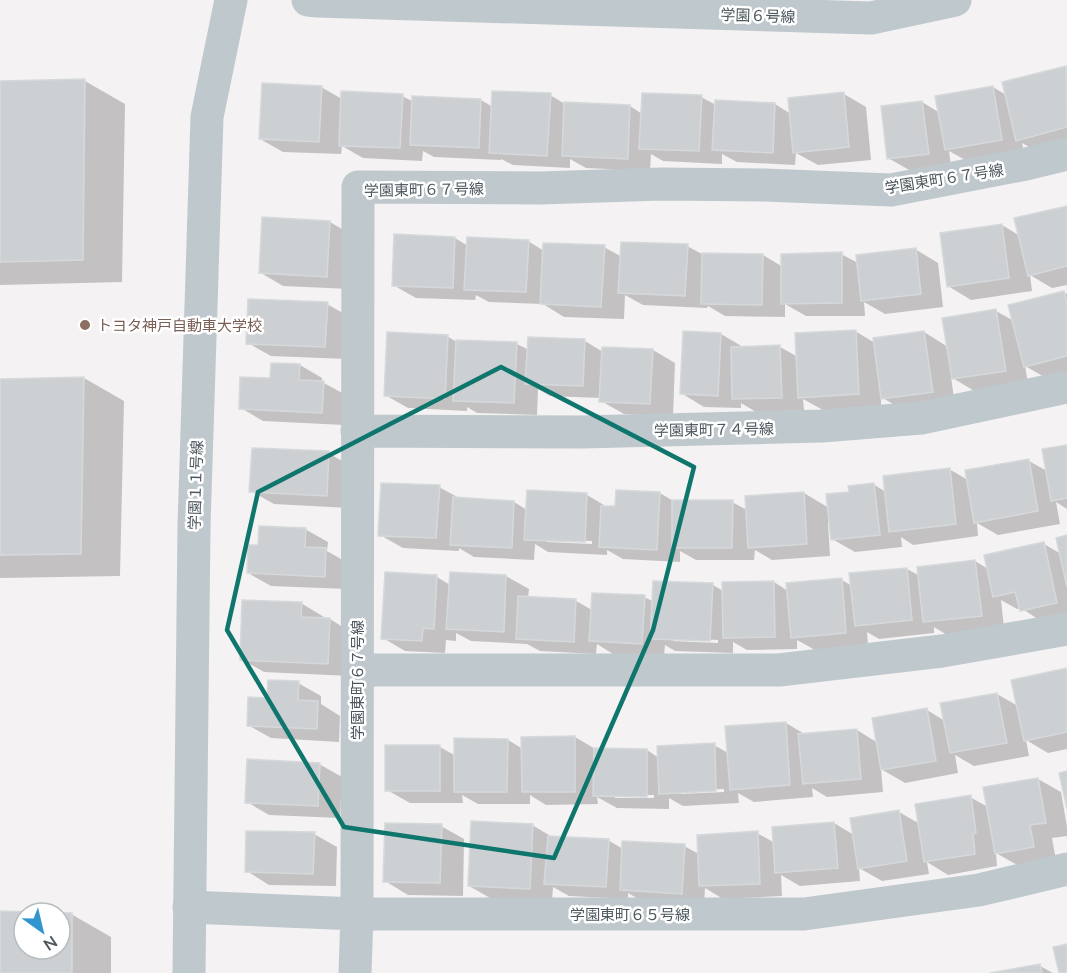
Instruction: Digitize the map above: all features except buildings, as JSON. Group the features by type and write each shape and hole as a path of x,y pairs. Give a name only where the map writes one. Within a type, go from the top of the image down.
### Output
{"street":[{"name":"学園１１号線","path":"189,973 194,526 207,117 231,0"},
{"name":"学園６号線","path":"308,0 871,18 955,0"},
{"name":"学園東町６７号線","path":"355,973 358,187 541,188 661,184 891,190 1067,154"},
{"name":"学園東町７４号線","path":"357,431 582,432 822,426 921,418 1067,387"},
{"path":"357,670 779,670 942,651 1067,629"},
{"name":"学園東町６５号線","path":"189,906 357,914 804,914 979,890 1067,869"}],"highlighted area":[{"path":"501,367 694,467 653,630 554,858 344,827 227,630 258,492"}],"place":[{"name":"トヨタ神戸自動車大学校","path":"85,325"}]}
